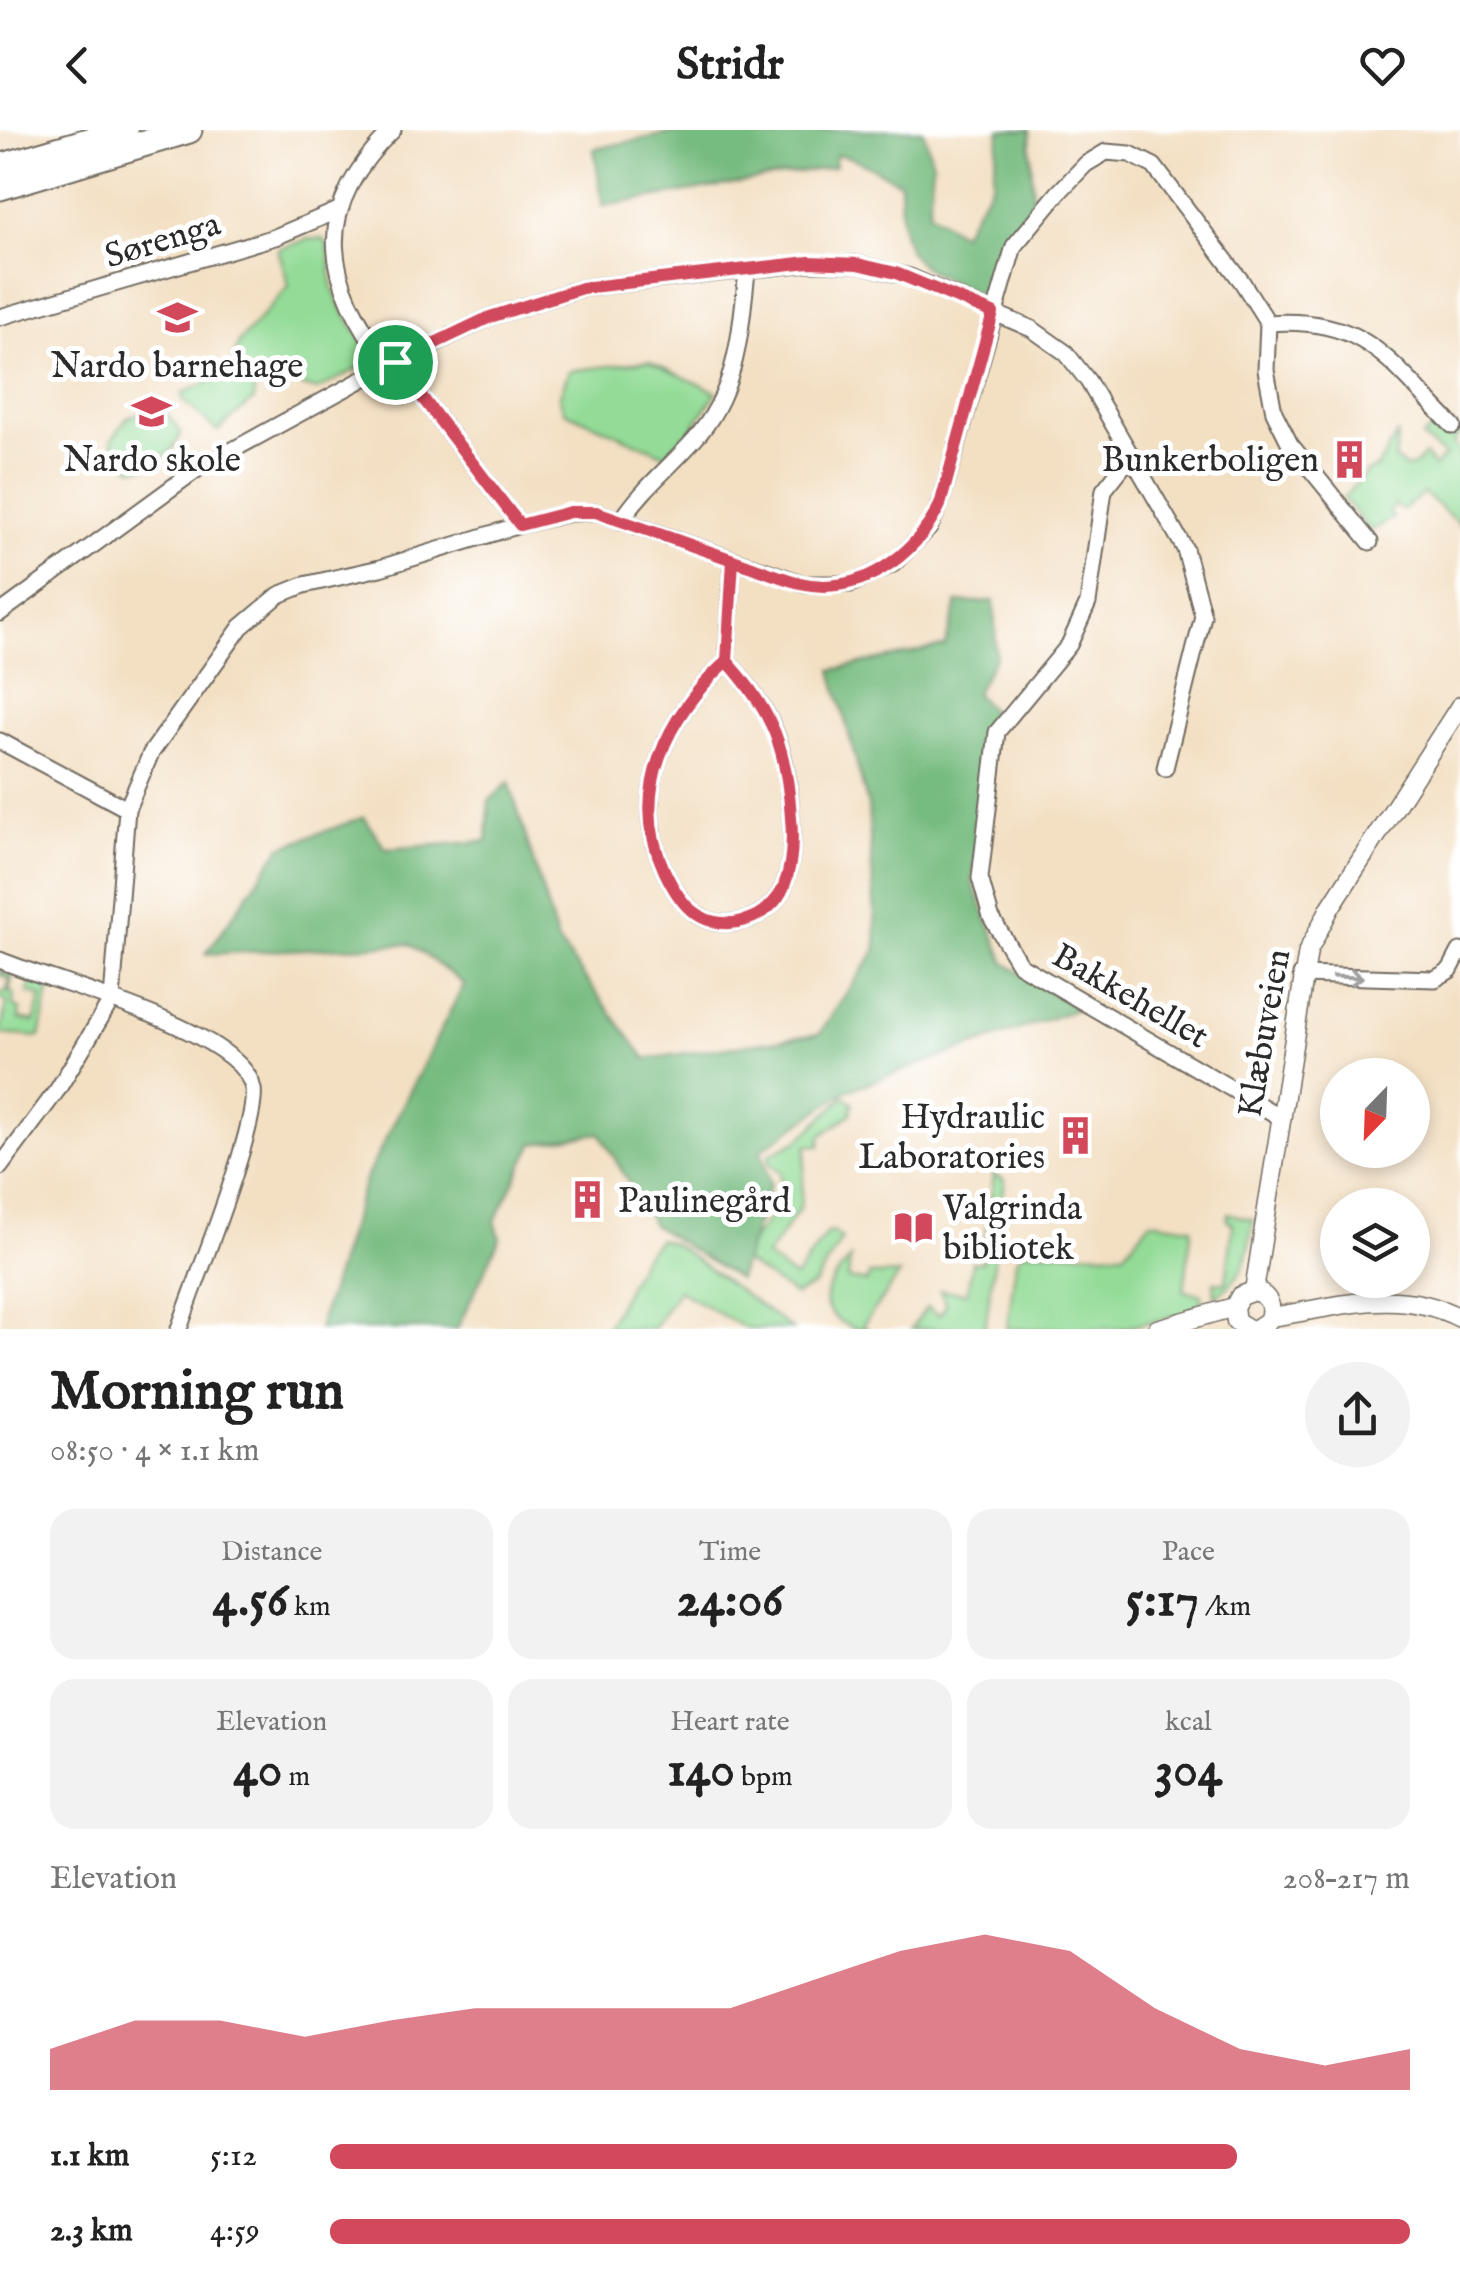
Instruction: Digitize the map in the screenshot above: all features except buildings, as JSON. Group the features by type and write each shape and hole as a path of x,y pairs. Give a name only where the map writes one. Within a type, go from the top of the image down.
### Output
{"highway":[{"path":"0,167 125,130"},
{"path":"0,187 189,130"}],"street":[{"path":"393,130 358,174 338,210 338,283 350,311 520,525"},
{"path":"0,1167 64,1080 112,1000 127,809 151,753 230,642 260,608 304,585 584,511 804,584 851,584 893,564 929,528 940,505 1014,246 1086,164 1106,152 1130,154 1154,166 1184,200 1268,323 1266,370 1274,412 1290,444 1370,542"},
{"name":"Sørenga","path":"0,317 275,238 338,210"},
{"path":"0,613 196,470 391,364 490,317 582,288 809,262 858,264 910,277 1032,328 1066,353 1131,456 1185,549 1203,616 1165,768"},
{"path":"622,521 649,482 695,439 717,410 738,352 747,272"},
{"path":"1268,323 1320,321 1350,330 1374,346 1454,426"},
{"name":"Bakkehellet","path":"1131,456 1104,490 1088,602 1069,645 996,732 980,878 991,917 1020,965 1280,1117"},
{"path":"727,661 694,691 663,741 650,812 658,856 678,894 694,913 726,924 758,915 774,901 787,876 793,838 782,747 771,716 727,661 733,560"},
{"name":"Klæbuveien","path":"1252,1317 1301,975 1330,908 1460,706"},
{"path":"0,741 127,809"},
{"path":"1301,975 1441,977 1460,951"},
{"path":"0,960 112,1000 205,1041 241,1067 253,1089 248,1124 179,1329"},
{"path":"1157,1329 1200,1320 1394,1299 1431,1306 1460,1318"}],"green space":[{"path":"686,130 923,130 933,163 929,212 961,234 992,184 1000,130 1030,130 1033,204 1002,244 986,291 978,295 936,274 913,256 903,229 900,182 844,156 836,155 834,167 603,206 594,149"},
{"path":"309,239 324,239 336,296 370,351 364,365 317,390 237,370 232,363 239,342 289,286 278,249"},
{"path":"648,361 717,392 691,430 665,455 564,411 559,397 569,371"},
{"path":"216,379 254,381 254,400 217,431 183,400 182,393"},
{"path":"142,412 167,414 181,432 163,459 132,468 115,455 112,439 127,418"},
{"path":"1440,420 1458,436 1453,444 1460,452 1460,525 1424,493 1402,510 1395,505 1389,512 1393,518 1370,531 1343,498 1367,472 1377,468 1398,433 1395,460 1407,468 1425,455 1434,467 1445,456 1422,438"},
{"path":"994,601 996,656 975,693 991,711 973,883 1005,963 1077,1009 848,1090 761,1150 770,1184 738,1279 654,1226 600,1133 533,1144 495,1221 500,1238 457,1329 318,1329 365,1180 464,984 410,944 206,954 281,847 364,817 386,849 487,841 489,801 509,782 558,942 646,1059 819,1034 877,949 868,806 832,670 945,646 957,603"},
{"path":"0,967 2,972 13,973 9,992 14,993 13,1006 20,1009 19,1019 34,1022 42,996 28,993 31,981 50,987 40,1037 0,1034 7,1001 0,1000 0,992 6,993 10,978 0,975"},
{"path":"845,1096 853,1103 851,1114 821,1136 820,1146 807,1145 800,1208 766,1257 795,1278 827,1233 833,1232 842,1239 814,1285 795,1295 740,1259 777,1201 781,1172 769,1163 770,1154 799,1140"},
{"path":"994,1174 1005,1181 985,1329 911,1329 927,1307 939,1315 946,1306 940,1290 967,1293 972,1262 982,1263"},
{"path":"1228,1213 1253,1220 1250,1243 1240,1273 1215,1296 1214,1282 1226,1283 1233,1223 1227,1221"},
{"path":"1151,1221 1192,1227 1184,1291 1202,1294 1200,1310 1121,1329 1007,1329 1016,1261 1024,1251 1124,1253"},
{"path":"659,1239 676,1245 792,1329 746,1329 678,1290 653,1329 606,1329 642,1258"},
{"path":"850,1259 848,1279 867,1282 869,1275 900,1274 863,1325 867,1329 844,1324 826,1304 832,1281"}],"place":[{"name":"Nardo barnehage","path":"177,318"},
{"name":"Nardo skole","path":"152,412"},
{"name":"Bunkerboligen","path":"1349,459"},
{"name":"Hydraulic Laboratories","path":"1075,1136"},
{"name":"Paulinegård","path":"588,1200"},
{"name":"Valgrinda bibliotek","path":"913,1227"}],"route":[{"path":"395,362 490,317 582,288 809,262 858,264 896,273 993,313 940,505 929,528 893,564 851,584 804,584 733,560 727,661 694,691 663,741 654,773 650,812 652,837 667,877 694,913 726,924 758,915 783,890 793,838 782,747 771,716 727,661 733,560 596,512 570,512 520,525 395,362"}]}
